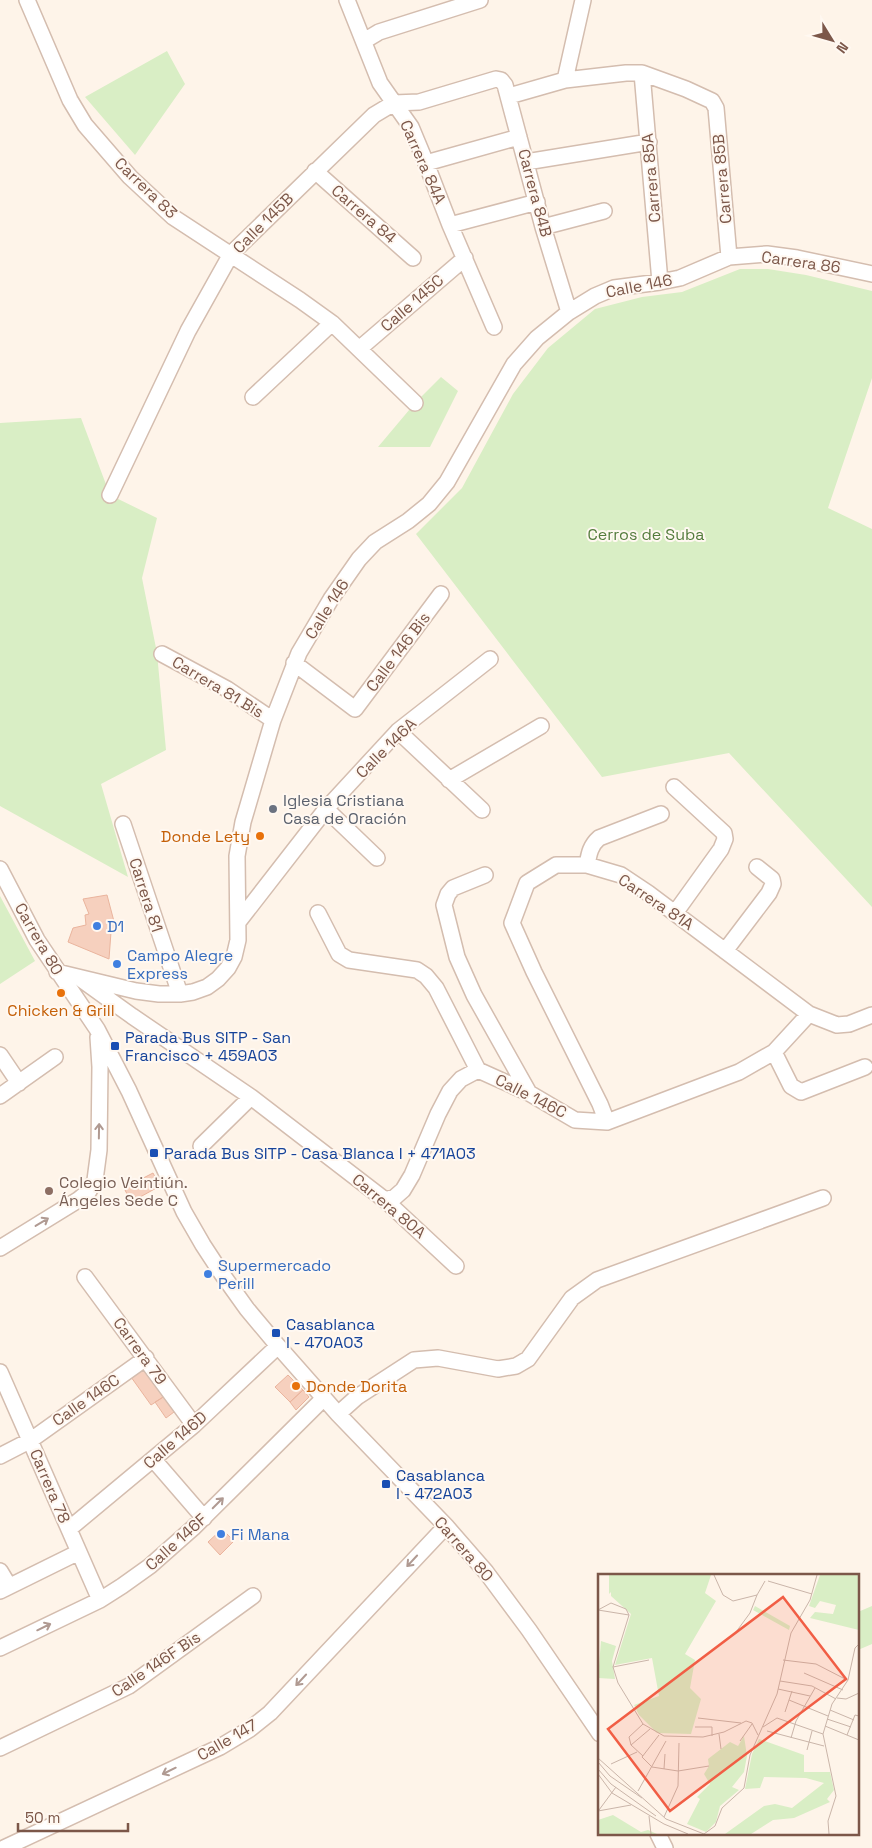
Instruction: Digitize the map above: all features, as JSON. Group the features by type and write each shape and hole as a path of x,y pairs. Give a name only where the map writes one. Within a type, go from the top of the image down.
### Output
{"street":[{"name":"Carrera 83","path":"27,0 70,100 85,125 130,177 172,217 231,254 332,323 415,403"},
{"name":"Carrera 84A","path":"347,0 380,82 411,127 450,225 494,327"},
{"path":"364,41 379,32 480,0"},
{"path":"565,80 583,0"},
{"path":"509,96 565,80 626,73 642,74"},
{"name":"Carrera 85B","path":"642,74 712,101 716,108 729,258"},
{"name":"Carrera 85A","path":"642,74 660,282"},
{"name":"Calle 145B","path":"110,495 188,331 231,254 374,114 394,103 419,102 496,79"},
{"name":"Carrera 84B","path":"496,79 501,80 505,85 509,96 543,227 568,312"},
{"path":"426,163 520,137"},
{"path":"526,162 649,142"},
{"name":"Carrera 84","path":"315,171 413,258"},
{"path":"450,225 537,202"},
{"path":"543,227 604,211"},
{"name":"Carrera 86","path":"729,258 767,254 797,258 872,274"},
{"name":"Calle 145C","path":"359,349 465,258"},
{"name":"Calle 146","path":"57,972 136,991 159,994 193,992 207,987 218,979 228,968 234,957 238,940 238,856 243,822 273,720 298,653 331,599 359,559 375,542 408,521 429,504 447,482 463,456 514,364 537,338 568,312 595,296 614,288 660,282 696,272 729,258"},
{"path":"253,397 332,323"},
{"name":"Calle 146 Bis","path":"294,663 354,709 441,594"},
{"name":"Carrera 81 Bis","path":"162,654 227,689 273,720"},
{"name":"Calle 146A","path":"239,920 326,809 398,731 490,659"},
{"path":"449,780 540,726"},
{"path":"398,731 482,810"},
{"path":"674,787 724,833 725,839 721,849 675,913"},
{"path":"326,809 377,858"},
{"path":"587,865 589,851 593,843 599,838 661,814"},
{"name":"Carrera 81","path":"123,824 180,994"},
{"name":"Carrera 81A","path":"607,1122 512,923 527,883 556,865 587,865 621,875 675,913 809,1014 837,1025 849,1024 872,1015"},
{"path":"725,951 769,893 773,884 772,879 757,867"},
{"name":"Carrera 80","path":"0,869 37,940 97,1029 129,1091 184,1212 203,1245 247,1309 338,1414 446,1526 486,1572 534,1637 598,1731"},
{"path":"485,875 453,888 448,894 444,905 457,957 474,995 529,1093"},
{"path":"318,913 339,954 349,960 417,970 426,976 436,988 478,1070"},
{"name":"Carrera 80A","path":"75,975 251,1097 385,1200 456,1266"},
{"name":"Calle 146C","path":"385,1200 395,1197 403,1190 412,1175 450,1091 461,1079 478,1070 529,1093 575,1120 607,1122 740,1072 774,1052 809,1014"},
{"path":"0,1248 78,1200 89,1190 95,1180 99,1150 100,1067 97,1029"},
{"path":"774,1052 791,1086 801,1092 865,1067"},
{"path":"0,1055 19,1083"},
{"path":"0,1096 55,1058"},
{"path":"201,1146 251,1097"},
{"path":"338,1414 357,1397 414,1360 438,1358 498,1369 516,1366 528,1359 572,1298 597,1280 823,1198"},
{"name":"Carrera 79","path":"85,1277 194,1425"},
{"name":"Calle 146D","path":"69,1530 194,1425 278,1346"},
{"name":"Calle 146C","path":"0,1456 30,1440 146,1358"},
{"name":"Carrera 78","path":"0,1372 100,1600"},
{"name":"Calle 146F","path":"0,1648 100,1600 150,1566 204,1518 324,1398"},
{"path":"153,1459 204,1518"},
{"name":"Calle 147","path":"4,1848 187,1763 250,1730 270,1713 446,1526"},
{"path":"0,1571 5,1589 79,1552"},
{"name":"Calle 146F Bis","path":"0,1748 129,1686 253,1596"},
{"path":"659,1836 665,1848"}],"green space":[{"path":"167,51 185,84 135,155 85,97"},
{"name":"Cerros de Suba","path":"740,269 768,269 806,275 872,291 872,378 828,508 872,529 872,907 729,753 602,777 416,534 462,488 513,394 548,348 595,309 642,297 682,292"},
{"path":"441,377 458,391 430,447 378,447 415,403"},
{"path":"81,418 110,495 157,518 142,578 157,653 166,750 101,784 128,877 0,806 0,423"},
{"path":"0,896 35,961 0,984"},
{"path":"872,1606 872,1644 860,1649 860,1611"}],"building":[{"name":"D1","path":"107,895 116,929 111,932 109,959 68,942 73,928 86,925 85,915 89,914 83,899"},
{"path":"153,1173 160,1186 131,1202 124,1188"},
{"path":"148,1365 168,1394 151,1405 131,1377"},
{"path":"288,1375 303,1390 290,1402 275,1387"},
{"path":"303,1390 309,1397 296,1410 290,1402"},
{"path":"168,1394 178,1409 166,1418 155,1402"},
{"path":"222,1529 234,1541 220,1555 208,1542"}],"place":[{"name":"Iglesia Cristiana Casa de Oración","path":"273,809"},
{"name":"Donde Lety","path":"260,836"},
{"name":"D1","path":"97,926"},
{"name":"Campo Alegre Express","path":"117,964"},
{"name":"Chicken & Grill","path":"61,993"},
{"name":"Parada Bus SITP - San Francisco + 459A03","path":"115,1046"},
{"name":"Parada Bus SITP - Casa Blanca I + 471A03","path":"154,1153"},
{"name":"Colegio Veintiún. Ángeles Sede C","path":"49,1191"},
{"name":"Supermercado Perill","path":"208,1274"},
{"name":"Casablanca I - 470A03","path":"276,1333"},
{"name":"Donde Dorita","path":"296,1386"},
{"name":"Casablanca I - 472A03","path":"386,1484"},
{"name":"Fi Mana","path":"221,1534"}]}
